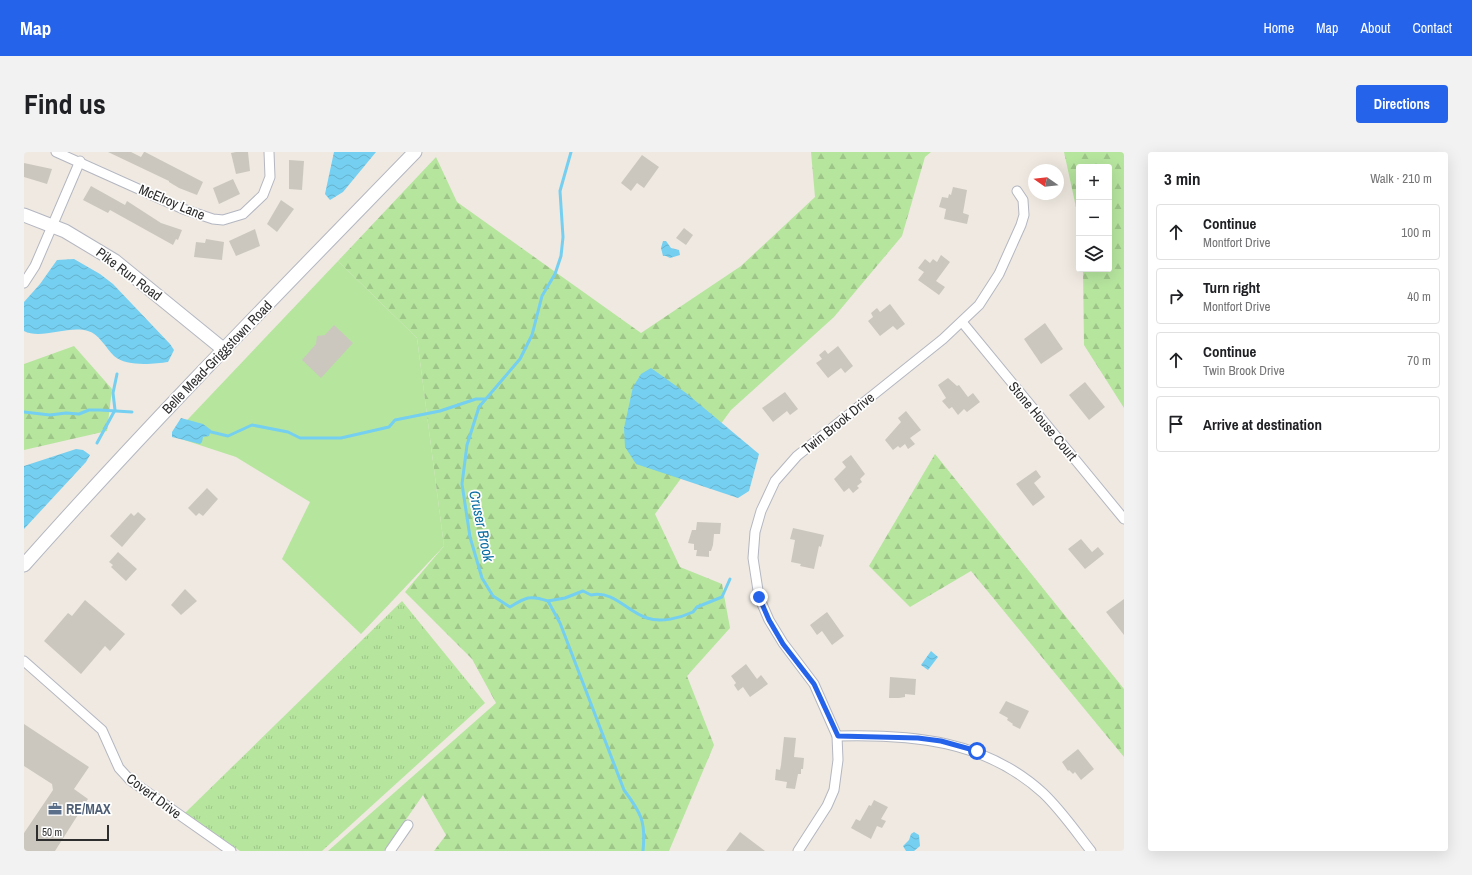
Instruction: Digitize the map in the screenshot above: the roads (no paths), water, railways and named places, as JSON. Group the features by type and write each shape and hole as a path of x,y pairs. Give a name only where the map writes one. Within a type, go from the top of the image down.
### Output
{"street":[{"name":"McElroy Lane","path":"56,152 80,161 183,209 213,220 224,220 243,214 263,196 270,177 268,152"},
{"name":"Belle Mead-Griggstown Road","path":"24,565 69,514 223,349 415,152"},
{"path":"24,283 35,266 80,161"},
{"name":"Twin Brook Drive","path":"838,736 814,684 783,644 769,620 757,590 754,571 753,545 757,522 765,501 782,472 809,445 962,322 979,305 992,285 1021,225 1024,215 1023,200 1017,192"},
{"name":"Pike Run Road","path":"24,215 65,231 115,261 223,349"},
{"name":"Stone House Court","path":"962,322 1124,519"},
{"name":"Covert Drive","path":"24,661 102,730 119,768 130,780 231,851"},
{"path":"798,851 827,806 834,790 838,760 838,736 918,738 941,741 977,751 1013,771 1044,794 1091,851"},
{"path":"390,851 408,825"}],"water":[{"path":"334,152 376,152 343,192 330,200 325,194"},
{"path":"663,241 666,241 671,248 679,250 680,255 670,258 663,256 661,248"},
{"path":"74,259 100,274 113,284 170,344 174,350 168,362 140,364 126,362 114,356 96,335 88,331 72,330 38,334 24,331 24,302 40,284 57,260"},
{"path":"651,368 686,393 759,454 749,491 738,498 636,464 625,447 624,428 633,387 641,374"},
{"path":"181,418 203,424 211,430 209,436 203,437 200,444 172,437 172,432"},
{"path":"76,449 83,450 90,455 86,462 24,529 24,466"},
{"path":"931,651 938,657 928,670 921,665"},
{"path":"914,832 919,835 920,846 914,851 906,851 903,846"}],"waterway":[{"name":"Cruser Brook","path":"571,152 560,191 563,237 561,256 555,274 542,296 532,335 520,359 479,407 467,445 462,484 470,537 482,578 493,596 510,607 528,598 537,598 548,601 560,623 624,790 635,805 641,818 644,832 643,851"},
{"path":"97,443 115,410 113,393 117,374"},
{"path":"207,431 228,436 252,425 288,432 300,438 341,438 389,427 395,420 440,411 476,399 485,399"},
{"path":"24,412 50,415 66,413 79,414 89,410 132,412"},
{"path":"548,601 565,598 583,591 591,595 599,594 614,598 640,615 647,618 664,620 688,614 693,612 697,607 722,597 730,579"}],"place":[{"name":"RE/MAX","path":"55,809"}]}
